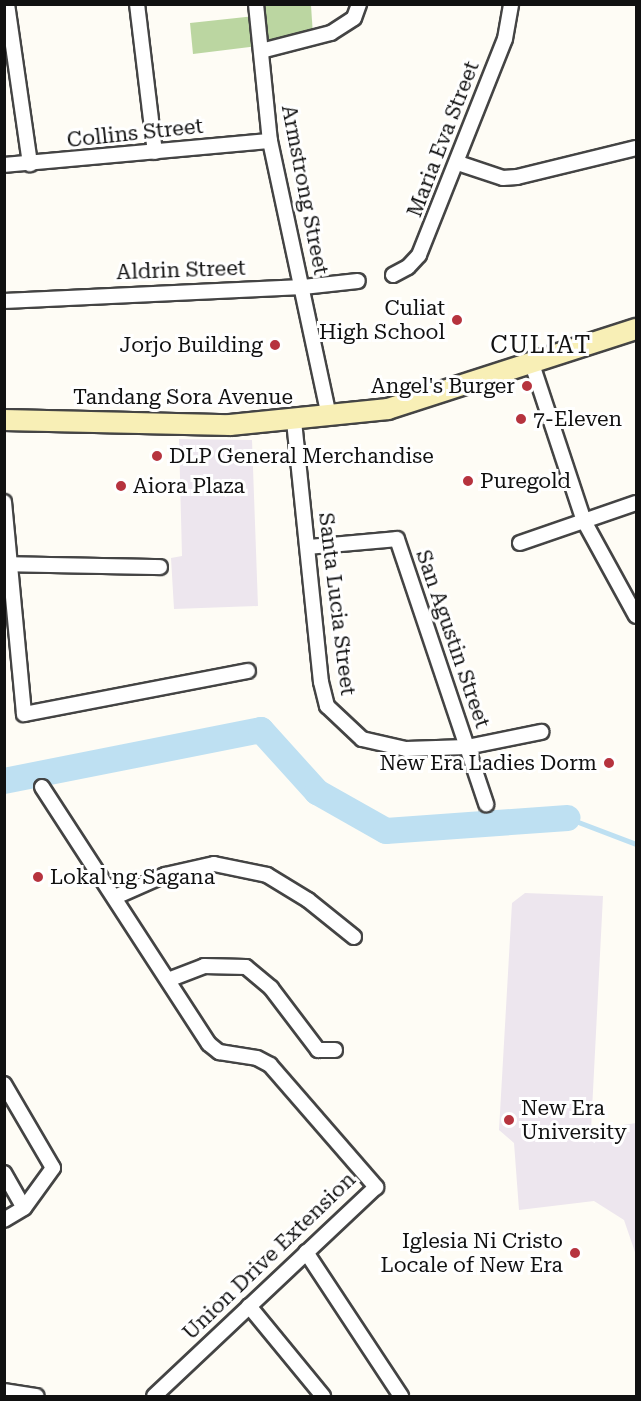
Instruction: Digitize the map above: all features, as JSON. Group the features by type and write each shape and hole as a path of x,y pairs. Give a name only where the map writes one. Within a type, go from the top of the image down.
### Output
{"main road":[{"name":"Tandang Sora Avenue","path":"4,420 230,425 329,417 417,401 636,329"}],"street":[{"path":"7,4 30,164"},
{"path":"137,4 155,153"},
{"name":"Armstrong Street","path":"256,4 270,141 329,417"},
{"path":"261,51 331,33 354,18 359,4"},
{"name":"Maria Eva Street","path":"393,275 408,267 419,255 458,163 510,26 511,4"},
{"name":"Collins Street","path":"4,165 270,141"},
{"path":"458,163 503,178 636,148"},
{"name":"Aldrin Street","path":"4,301 303,287 358,281"},
{"path":"532,364 584,521 636,616"},
{"name":"Santa Lucia Street","path":"294,421 321,682 327,706 362,739 406,749 467,747 542,732"},
{"path":"4,502 7,564 24,714 248,671"},
{"path":"520,543 636,503"},
{"name":"San Agustin Street","path":"308,547 397,539 486,804"},
{"path":"7,564 160,567"},
{"name":"Union Drive Extension","path":"42,787 209,1044 219,1052 257,1058 270,1065 376,1186 249,1306 179,1380 154,1396"},
{"path":"115,897 165,875 214,864 267,875 308,900 354,937"},
{"path":"168,980 204,966 246,967 271,988 318,1050 335,1050"},
{"path":"4,1084 53,1167 24,1208 4,1221"},
{"path":"4,1173 24,1208"},
{"path":"306,1252 401,1396"},
{"path":"249,1306 323,1396"},
{"path":"4,1391 37,1396"}],"shaded area":[{"path":"179,439 252,440 258,606 174,609 171,558 182,556"},
{"path":"525,893 603,896 591,1130 636,1123 636,1255 624,1220 594,1201 519,1210 514,1143 499,1130 512,903"}],"green space":[{"path":"260,5 311,5 313,36 264,48"},
{"path":"255,16 258,46 193,54 190,23"}],"waterway":[{"path":"4,781 261,730 317,792 386,831 568,818"},
{"path":"568,818 636,844"}],"place":[{"name":"Culiat High School","path":"457,320"},
{"name":"Jorjo Building","path":"275,345"},
{"name":"Angel's Burger","path":"527,386"},
{"name":"7-Eleven","path":"521,419"},
{"name":"DLP General Merchandise","path":"157,456"},
{"name":"Puregold","path":"468,481"},
{"name":"Aiora Plaza","path":"121,486"},
{"name":"New Era Ladies Dorm","path":"609,763"},
{"name":"Lokal ng Sagana","path":"38,877"},
{"name":"New Era University","path":"509,1120"},
{"name":"Iglesia Ni Cristo Locale of New Era","path":"575,1253"}],"district":[{"name":"CULIAT","path":"541,346"}]}
